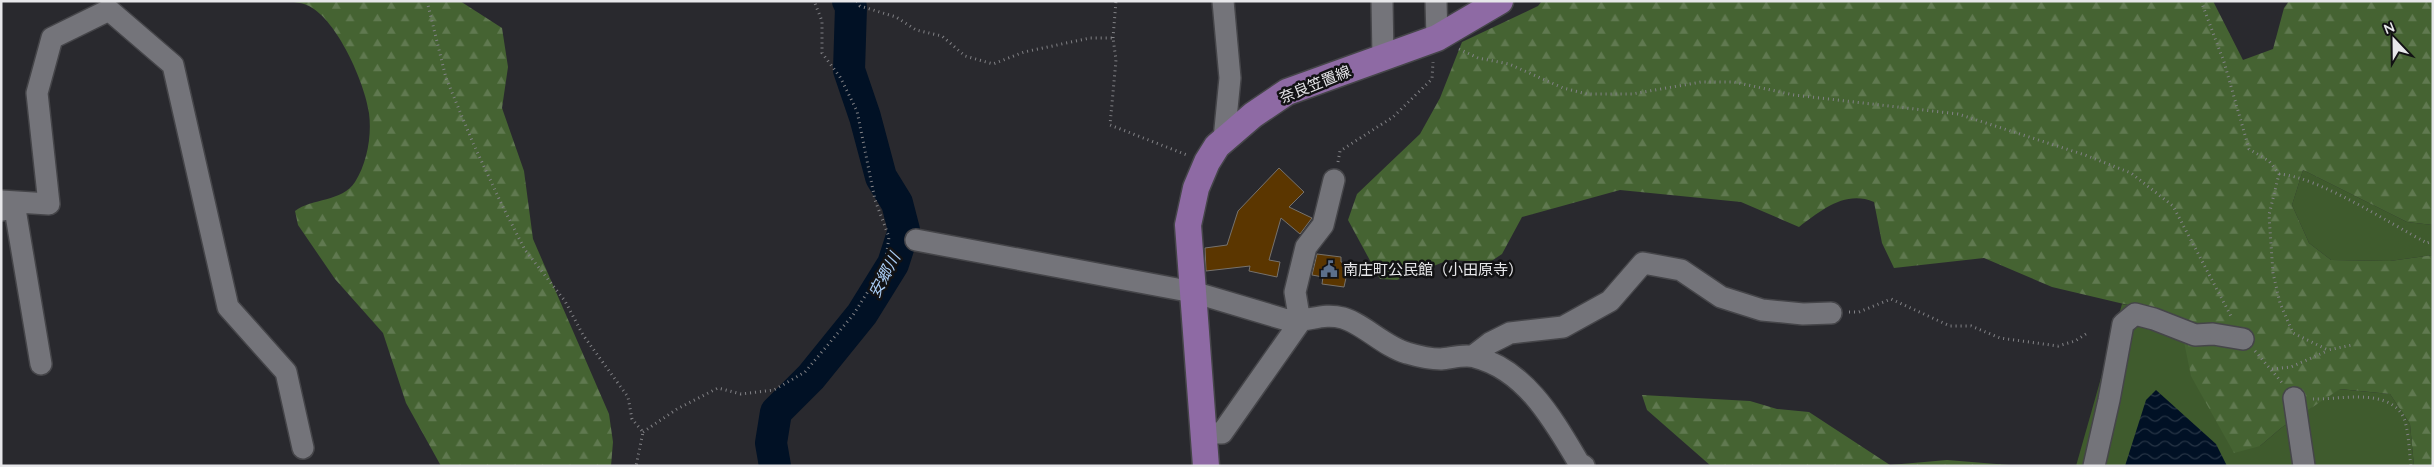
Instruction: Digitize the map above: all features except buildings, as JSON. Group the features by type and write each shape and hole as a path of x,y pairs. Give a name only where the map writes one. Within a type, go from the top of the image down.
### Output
{"main road":[{"name":"奈良笠置線","path":"1206,466 1188,225 1196,188 1207,162 1217,146 1253,114 1287,92 1437,38 1500,1"}],"street":[{"path":"1223,1 1230,78 1224,139"},
{"path":"1382,1 1383,57"},
{"path":"1436,1 1437,38"},
{"path":"41,364 6,205 50,204 37,93 52,38 109,10 173,65 228,307 286,372 303,448"},
{"path":"1203,433 1222,433 1300,322 1295,292 1306,247 1323,225 1334,180"},
{"path":"916,240 1193,292 1300,322 1320,315 1345,319 1377,339 1406,352 1439,359 1473,356 1499,366 1519,381 1542,405 1579,463 1584,466"},
{"path":"1473,356 1490,342 1510,333 1563,327 1610,301 1643,263 1681,270 1721,297 1762,310 1803,314 1831,313"},
{"path":"2094,466 2109,400 2122,324 2135,314 2154,319 2195,335 2213,334 2243,338"},
{"path":"2294,398 2304,466"}],"path":[{"path":"427,1 446,78 473,143 502,205 525,250 565,301 583,335 628,397 632,419 643,432"},
{"path":"636,466 643,432 676,409 718,388 741,394 774,390 805,372 853,315 885,265 889,238 875,200 857,111 840,77 822,53 822,21 814,1"},
{"path":"857,1 860,6 896,17 916,30 942,36 965,56 993,64 1024,52 1090,38 1113,38"},
{"path":"1116,1 1113,38 1116,60 1110,125 1207,162"},
{"path":"2201,1 2224,62 2249,149 2269,161 2279,174 2293,175 2348,200 2427,243 2433,241"},
{"path":"1334,180 1340,151 1393,117 1432,79 1437,38 1478,58 1509,64 1540,80 1587,94 1632,94 1701,82 1734,82 1794,95 1958,114 2085,155 2131,173 2173,206 2243,338"},
{"path":"2279,174 2269,215 2271,258 2280,303 2293,333 2328,350"},
{"path":"1831,313 1859,312 1892,299 1950,326 1971,326 2009,339 2058,346 2075,341 2086,334"},
{"path":"2272,369 2291,367 2328,350 2352,345"},
{"path":"2294,398 2323,400 2347,396 2386,402 2402,413 2407,432 2411,466"}],"green space":[{"path":"287,1 460,1 502,28 508,67 502,108 524,171 533,239 609,414 613,442 611,466 441,466 406,403 383,333 335,279 298,225 295,211 310,204 335,197 343,193 355,182 365,158 370,122 366,100 356,70 330,24 309,6"},
{"path":"1542,1 2213,1 2243,60 2273,49 2284,8 2289,1 2433,1 2433,225 2407,222 2303,170 2292,205 2309,243 2331,260 2390,261 2433,255 2433,466 2414,466 2410,424 2390,394 2340,389 2281,428 2260,446 2234,453 2191,376 2179,317 2052,287 1984,258 1894,268 1882,243 1874,202 1863,199 1853,198 1834,204 1825,208 1799,227 1741,202 1620,190 1522,217 1502,254 1490,262 1449,260 1397,280 1380,279 1348,220 1357,194 1420,134 1440,98 1462,42 1538,6"},
{"path":"2303,170 2407,222 2433,225 2433,255 2390,261 2331,260 2309,243 2292,205"},
{"path":"2122,304 2179,317 2260,446 2281,428 2339,389 2390,394 2410,424 2414,466 2076,466"},
{"path":"1642,395 1750,401 1777,409 1809,412 1890,465 1947,460 2021,466 1711,466 1647,410"}],"water":[{"path":"2156,390 2216,444 2227,466 2125,466 2146,400"}],"waterway":[{"name":"安郷川","path":"775,466 771,443 776,412 811,377 862,314 893,264 904,230 897,203 881,177 865,117 849,70 851,7 848,1"}],"place":[{"name":"南庄町公民館（小田原寺）","path":"1329,269"}]}
